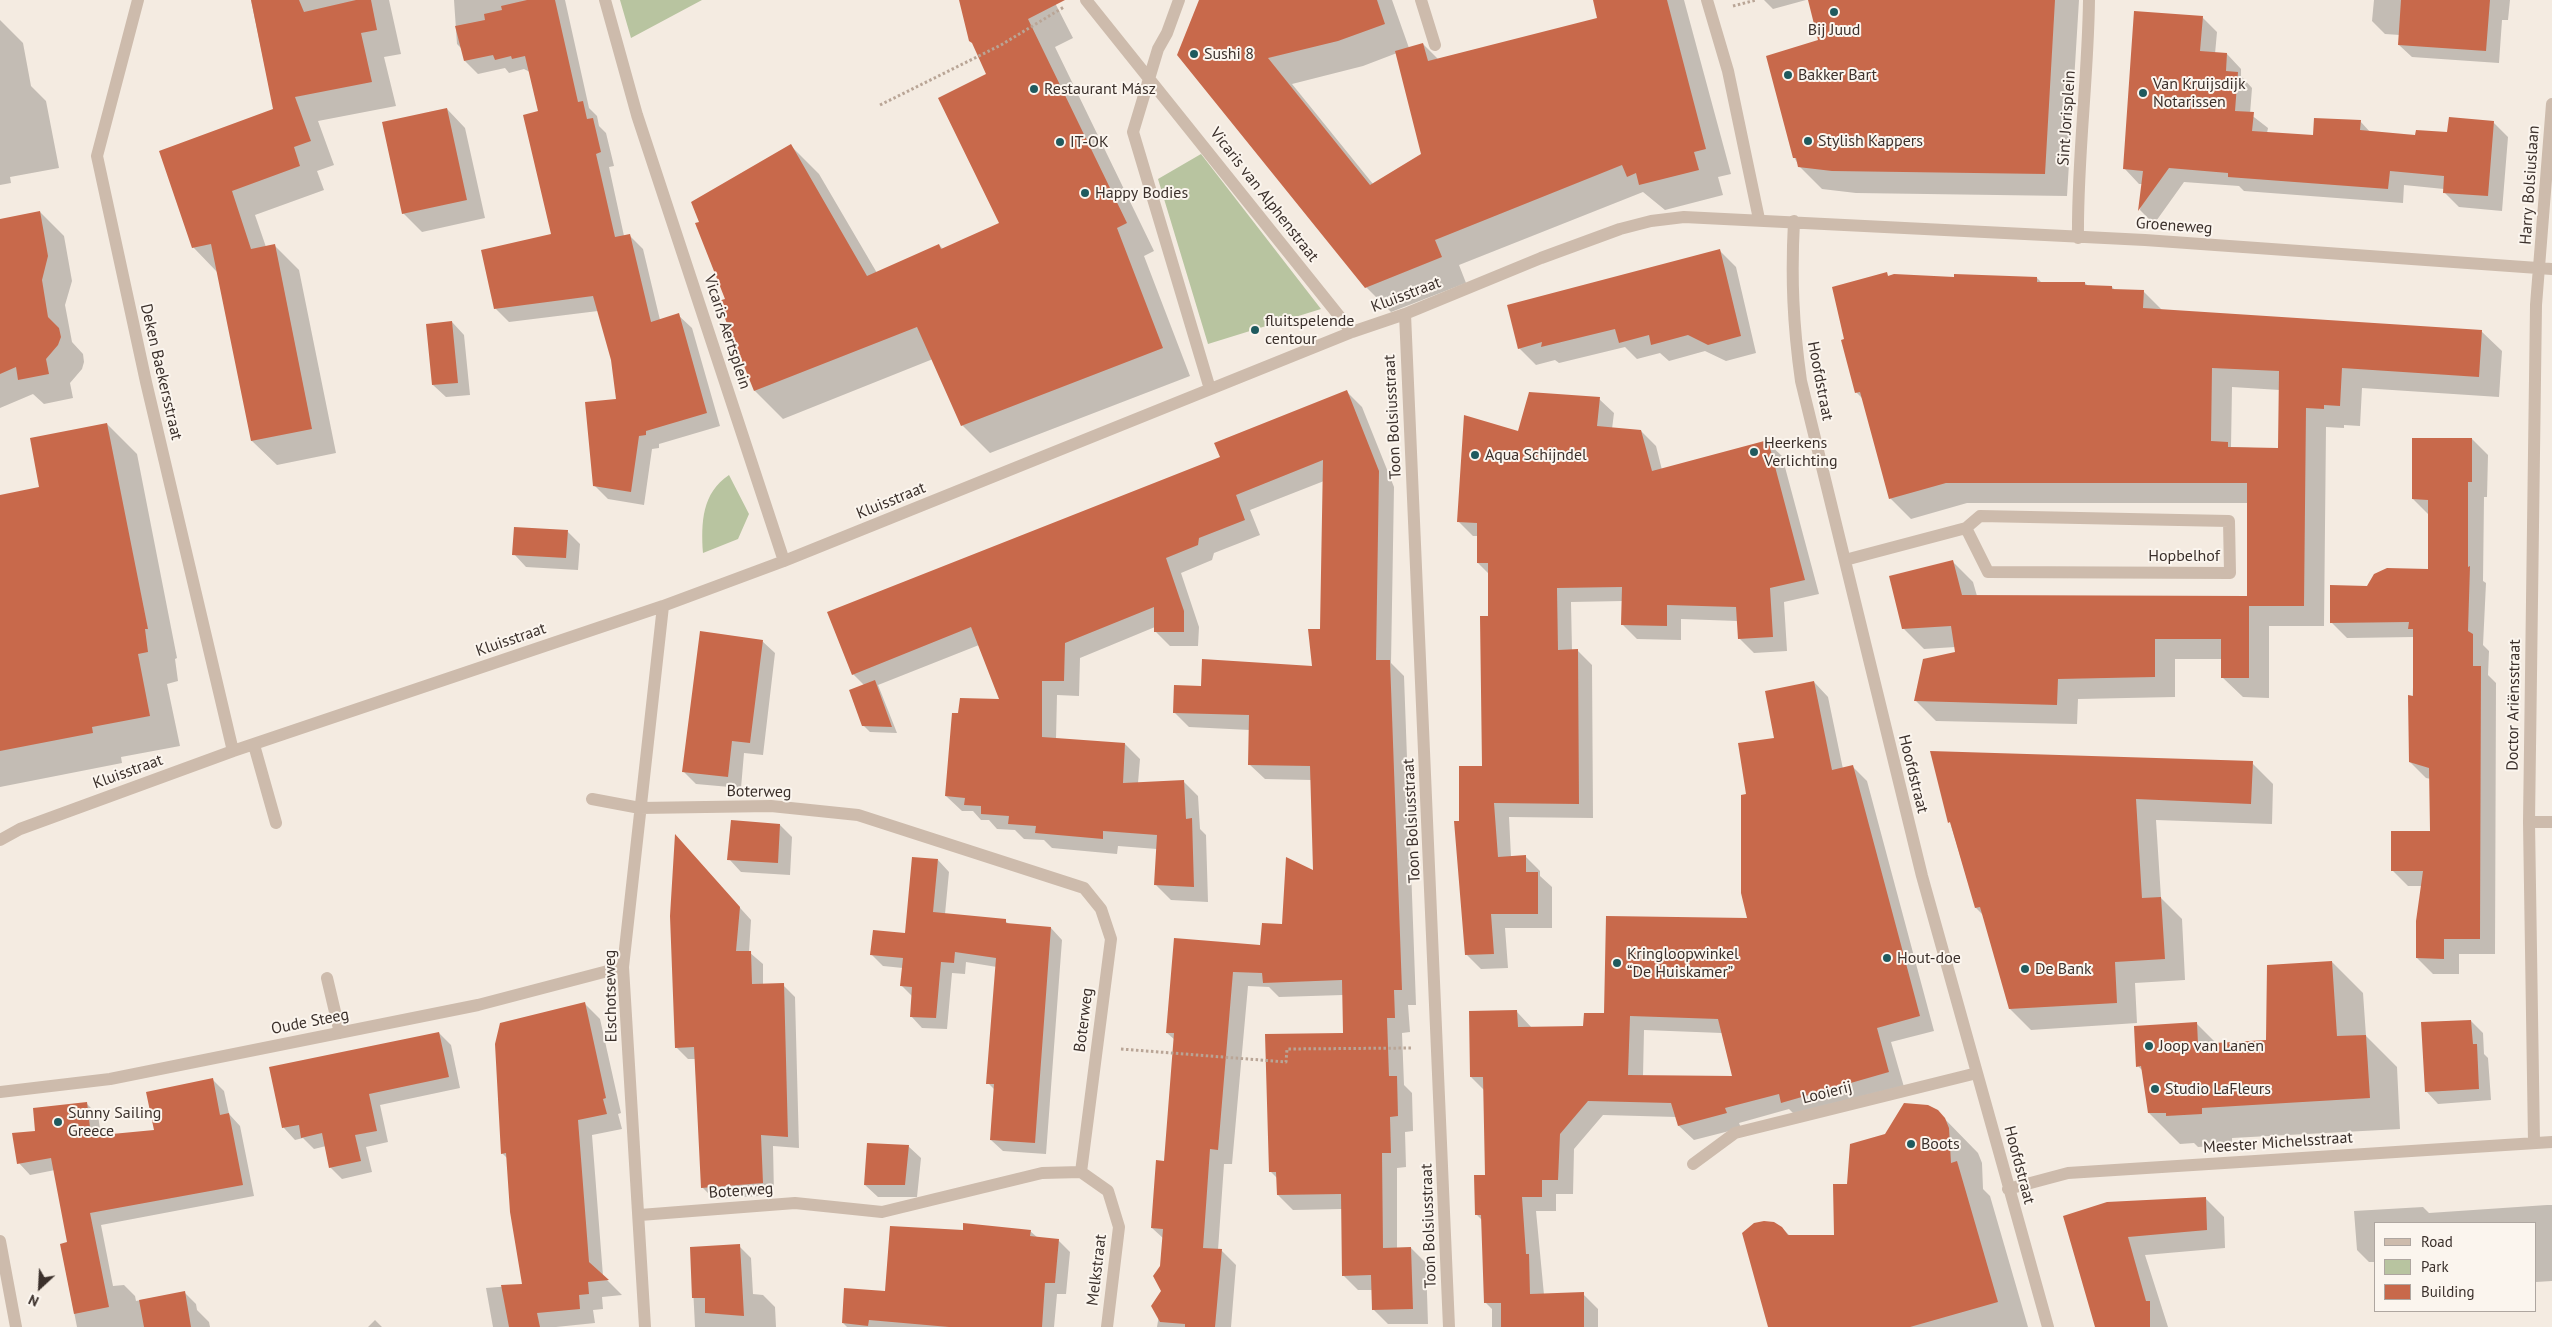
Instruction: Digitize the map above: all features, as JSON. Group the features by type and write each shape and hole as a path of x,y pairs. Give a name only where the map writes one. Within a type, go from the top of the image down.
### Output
{"street":[{"name":"Deken Baekersstraat","path":"138,0 97,156 146,382 234,752"},
{"name":"Vicaris Aertsplein","path":"604,0 637,115 784,561"},
{"name":"Vicaris van Alphenstraat","path":"1086,0 1352,332"},
{"path":"1179,0 1167,33 1158,49 1133,132 1210,389"},
{"path":"1421,0 1435,45"},
{"path":"1707,0 1728,71 1759,219"},
{"name":"Sint Jorisplein","path":"2078,238 2077,188 2089,46 2089,0"},
{"name":"Harry Bolsiuslaan","path":"2546,269 2552,104"},
{"name":"Kluisstraat","path":"0,840 20,829 234,752 663,606 784,561 1352,332 1405,314 1540,258 1620,229 1651,221 1684,216 1794,221"},
{"name":"Groeneweg","path":"1794,221 2078,238 2145,240 2546,269"},
{"name":"Hoofdstraat","path":"1794,221 1791,281 1794,330 1800,372 1922,876 2048,1327"},
{"name":"Doctor Ariënsstraat","path":"2534,1142 2529,822 2536,305 2546,269"},
{"name":"Toon Bolsiusstraat","path":"1405,314 1449,1327"},
{"name":"Hopbelhof","path":"1845,560 1966,528 1980,516 2229,521 2230,573 1988,572 1966,528"},
{"name":"Elschotseweg","path":"645,1327 640,1215 623,967 663,606"},
{"path":"254,745 276,823"},
{"name":"Boterweg","path":"592,799 640,808 771,806 858,815 1084,888 1102,909 1111,939 1081,1172 1042,1173 882,1212 795,1203 640,1215"},
{"path":"2529,822 2552,822"},
{"name":"Oude Steeg","path":"0,1092 110,1079 340,1033 478,1005 623,967"},
{"path":"327,978 340,1033"},
{"name":"Looierij","path":"1693,1164 1735,1133 1978,1073"},
{"name":"Meester Michelsstraat","path":"2008,1189 2068,1173 2552,1142"},
{"name":"Melkstraat","path":"1081,1172 1108,1191 1119,1228 1107,1327"},
{"path":"0,1241 16,1327"}],"path":[{"path":"880,105 1001,45 1067,5"},
{"path":"1097,1047 1286,1062 1287,1049 1438,1047"}],"green space":[{"path":"620,0 702,0 631,38"},
{"path":"1201,154 1321,309 1208,344 1158,179"},
{"path":"729,475 749,514 738,539 703,553 703,519 708,499 720,482"}],"building":[{"path":"251,0 299,0 304,12 356,0 371,0 377,30 361,33 372,82 295,97 311,141 294,147 300,166 232,191 251,249 275,244 312,429 251,441 211,244 192,248 159,151 273,109"},
{"path":"527,0 555,0 578,102 583,101 587,119 593,118 601,152 596,154 615,237 630,234 651,322 679,313 707,413 646,431 646,435 639,436 631,492 593,486 585,402 616,399 611,360 593,296 494,309 481,250 551,234 523,115 538,111 525,56 512,59 511,56 495,60 493,55 464,61 455,26 485,20 484,14 502,10 501,6"},
{"path":"959,0 1065,0 1028,19 1127,223 1117,228 1163,348 961,426 917,327 754,391 718,301 725,299 695,223 699,222 691,202 791,144 867,276 939,244 941,249 999,223 938,98 986,74 972,43 969,41"},
{"path":"1199,0 1377,0 1385,24 1338,41 1268,58 1370,185 1421,154 1395,51 1423,43 1428,61 1597,18 1593,0 1667,0 1706,149 1694,152 1699,170 1639,185 1636,173 1627,177 1622,165 1435,240 1442,257 1365,288 1177,55"},
{"path":"1808,0 2055,0 2045,174 1832,171 1798,167 1796,158 1793,158 1766,56 1818,40"},
{"path":"2401,0 2490,0 2486,51 2398,45"},
{"path":"2134,11 2203,16 2200,51 2227,53 2226,71 2238,72 2235,111 2254,112 2252,131 2313,135 2314,118 2361,120 2360,130 2415,135 2416,130 2447,132 2449,117 2494,121 2488,196 2443,193 2444,176 2390,171 2388,189 2228,177 2228,173 2169,168 2138,211 2143,171 2123,169"},
{"path":"447,108 467,200 402,214 382,122"},
{"path":"40,211 48,256 42,280 48,317 59,328 61,337 58,345 46,359 49,374 18,380 16,367 0,374 0,219"},
{"path":"1720,249 1741,336 1708,345 1688,335 1651,345 1649,335 1619,343 1615,329 1541,347 1542,342 1518,349 1507,305"},
{"path":"1887,272 1888,276 1894,274 1954,277 1954,274 2037,277 2037,282 2085,282 2085,285 2112,286 2112,289 2144,290 2143,308 2482,330 2479,377 2342,368 2340,406 2324,405 2324,409 2306,408 2304,606 2249,606 2249,678 2221,678 2221,639 2155,639 2155,677 2058,679 2057,705 1914,701 1923,659 1955,652 1951,626 1902,629 1889,576 1953,560 1962,595 2247,596 2247,483 1946,483 1889,499 1860,392 1855,393 1841,340 1844,339 1832,287","holes":["2212,368 2279,371 2278,448 2228,447 2228,442 2211,441"]},
{"path":"452,321 458,383 432,385 426,324"},
{"path":"1347,390 1379,471 1376,660 1390,660 1402,990 1394,990 1395,1018 1387,1018 1389,1076 1397,1076 1398,1116 1390,1117 1391,1153 1382,1153 1383,1248 1411,1247 1413,1309 1372,1310 1371,1275 1342,1276 1341,1194 1277,1195 1276,1172 1269,1172 1265,1034 1343,1033 1342,980 1263,983 1262,973 1233,972 1218,1150 1210,1149 1203,1248 1222,1249 1215,1327 1185,1327 1185,1324 1160,1322 1151,1306 1161,1291 1153,1276 1160,1266 1163,1229 1151,1228 1156,1160 1164,1161 1174,1033 1166,1033 1174,938 1260,945 1262,923 1282,924 1286,857 1313,870 1310,766 1248,765 1249,715 1173,713 1174,685 1201,686 1202,659 1312,666 1308,629 1320,629 1323,460 1236,495 1245,520 1199,538 1198,545 1166,558 1184,611 1184,632 1154,632 1154,607 1065,643 1064,681 1042,681 1042,737 1125,743 1123,783 1184,780 1186,819 1192,818 1194,887 1154,885 1157,835 1103,831 1103,839 1035,833 1036,826 1008,824 1009,816 981,814 981,806 964,805 965,798 945,796 952,713 958,713 960,698 999,699 971,627 852,675 827,612 1220,457 1214,443"},
{"path":"1529,392 1600,397 1597,426 1641,430 1652,471 1768,440 1805,580 1770,588 1773,637 1738,639 1736,607 1667,605 1667,626 1621,625 1622,587 1557,588 1558,650 1578,649 1579,804 1494,803 1498,857 1526,855 1526,872 1538,872 1538,914 1491,914 1494,954 1465,955 1454,821 1459,821 1459,766 1482,766 1480,616 1488,616 1488,563 1477,563 1477,523 1457,522 1464,415 1518,431"},
{"path":"107,423 148,629 145,629 148,652 138,654 150,716 92,727 93,733 0,751 0,495 39,487 30,438"},
{"path":"2412,438 2472,438 2472,482 2468,482 2468,567 2470,566 2468,631 2473,634 2473,666 2481,666 2480,939 2444,939 2444,959 2416,958 2416,921 2423,871 2391,871 2391,831 2430,831 2429,768 2409,762 2408,695 2413,696 2413,629 2408,629 2409,622 2330,623 2330,585 2367,586 2374,574 2387,568 2428,569 2428,500 2412,499"},
{"path":"514,527 568,530 566,558 512,555"},
{"path":"700,631 763,640 750,743 732,741 728,777 682,772"},
{"path":"875,680 892,727 862,726 849,690"},
{"path":"1814,681 1832,770 1853,765 1920,1016 1877,1028 1889,1072 1781,1103 1779,1094 1725,1108 1727,1113 1678,1126 1671,1103 1588,1101 1560,1134 1558,1180 1542,1180 1542,1197 1522,1197 1526,1254 1529,1254 1530,1294 1584,1292 1584,1327 1501,1327 1501,1303 1484,1303 1481,1215 1475,1215 1474,1175 1485,1175 1483,1077 1470,1077 1469,1011 1517,1010 1518,1027 1583,1026 1584,1013 1604,1013 1606,916 1747,918 1741,893 1741,795 1746,794 1738,743 1774,738 1765,691","holes":["1630,1016 1718,1019 1732,1076 1628,1075"]},
{"path":"1930,751 2253,761 2251,804 2136,799 2142,898 2161,897 2165,959 2115,962 2117,1003 2009,1009 1980,907 1975,908 1950,822 1948,823"},
{"path":"731,820 780,824 778,863 727,860"},
{"path":"675,834 740,907 736,951 751,951 752,984 784,983 788,1137 761,1135 763,1183 701,1188 694,1047 675,1048 670,916"},
{"path":"912,857 938,859 933,912 1006,919 1006,923 1051,927 1035,1143 990,1140 994,1084 986,1084 996,958 955,952 954,963 941,962 936,1018 910,1017 912,987 900,986 903,958 870,955 873,930 905,933"},
{"path":"2332,961 2337,1036 2366,1035 2370,1098 2202,1108 2202,1114 2166,1116 2166,1113 2148,1113 2141,1066 2136,1067 2134,1026 2197,1022 2198,1044 2266,1040 2267,965"},
{"path":"585,1002 606,1098 603,1099 607,1114 578,1120 589,1262 609,1280 588,1282 589,1294 579,1295 580,1309 537,1313 540,1327 509,1327 501,1285 522,1284 510,1212 506,1153 501,1154 495,1044 500,1023"},
{"path":"2471,1020 2473,1044 2477,1044 2479,1089 2425,1092 2421,1022"},
{"path":"439,1032 449,1077 369,1094 377,1131 355,1135 361,1161 329,1168 322,1133 301,1138 299,1125 282,1128 269,1067"},
{"path":"213,1078 220,1115 229,1113 243,1185 90,1213 109,1307 74,1314 60,1244 67,1242 51,1158 17,1164 12,1133 35,1131 33,1108 87,1102 91,1136 154,1130 146,1092"},
{"path":"1904,1103 1928,1105 1938,1110 1945,1118 1949,1128 1951,1163 1957,1161 1998,1302 1910,1327 1768,1327 1742,1233 1754,1223 1764,1221 1774,1222 1782,1227 1788,1235 1834,1235 1833,1184 1847,1184 1850,1144 1885,1134"},
{"path":"867,1143 909,1145 905,1185 864,1185"},
{"path":"2206,1197 2207,1230 2128,1237 2146,1301 2150,1301 2150,1327 2095,1327 2063,1216 2107,1202"},
{"path":"963,1223 1031,1230 1030,1236 1059,1239 1055,1283 1045,1283 1042,1327 949,1327 869,1320 868,1326 842,1323 844,1288 885,1291 890,1226 963,1230"},
{"path":"740,1244 744,1316 705,1313 705,1298 692,1298 690,1247"},
{"path":"185,1291 191,1327 144,1327 139,1300"}],"place":[{"name":"Bij Juud","path":"1834,12"},
{"name":"Sushi 8","path":"1194,54"},
{"name":"Bakker Bart","path":"1788,75"},
{"name":"Restaurant Mász","path":"1034,89"},
{"name":"Van Kruijsdijk Notarissen","path":"2143,93"},
{"name":"Stylish Kappers","path":"1808,141"},
{"name":"IT-OK","path":"1060,142"},
{"name":"Happy Bodies","path":"1085,193"},
{"name":"fluitspelende centour","path":"1255,330"},
{"name":"Heerkens Verlichting","path":"1754,452"},
{"name":"Aqua Schijndel","path":"1475,455"},
{"name":"Hout-doe","path":"1887,958"},
{"name":"Kringloopwinkel “De Huiskamer”","path":"1617,963"},
{"name":"De Bank","path":"2025,969"},
{"name":"Joop van Lanen","path":"2149,1046"},
{"name":"Studio LaFleurs","path":"2155,1089"},
{"name":"Sunny Sailing Greece","path":"58,1122"},
{"name":"Boots","path":"1911,1144"}]}
